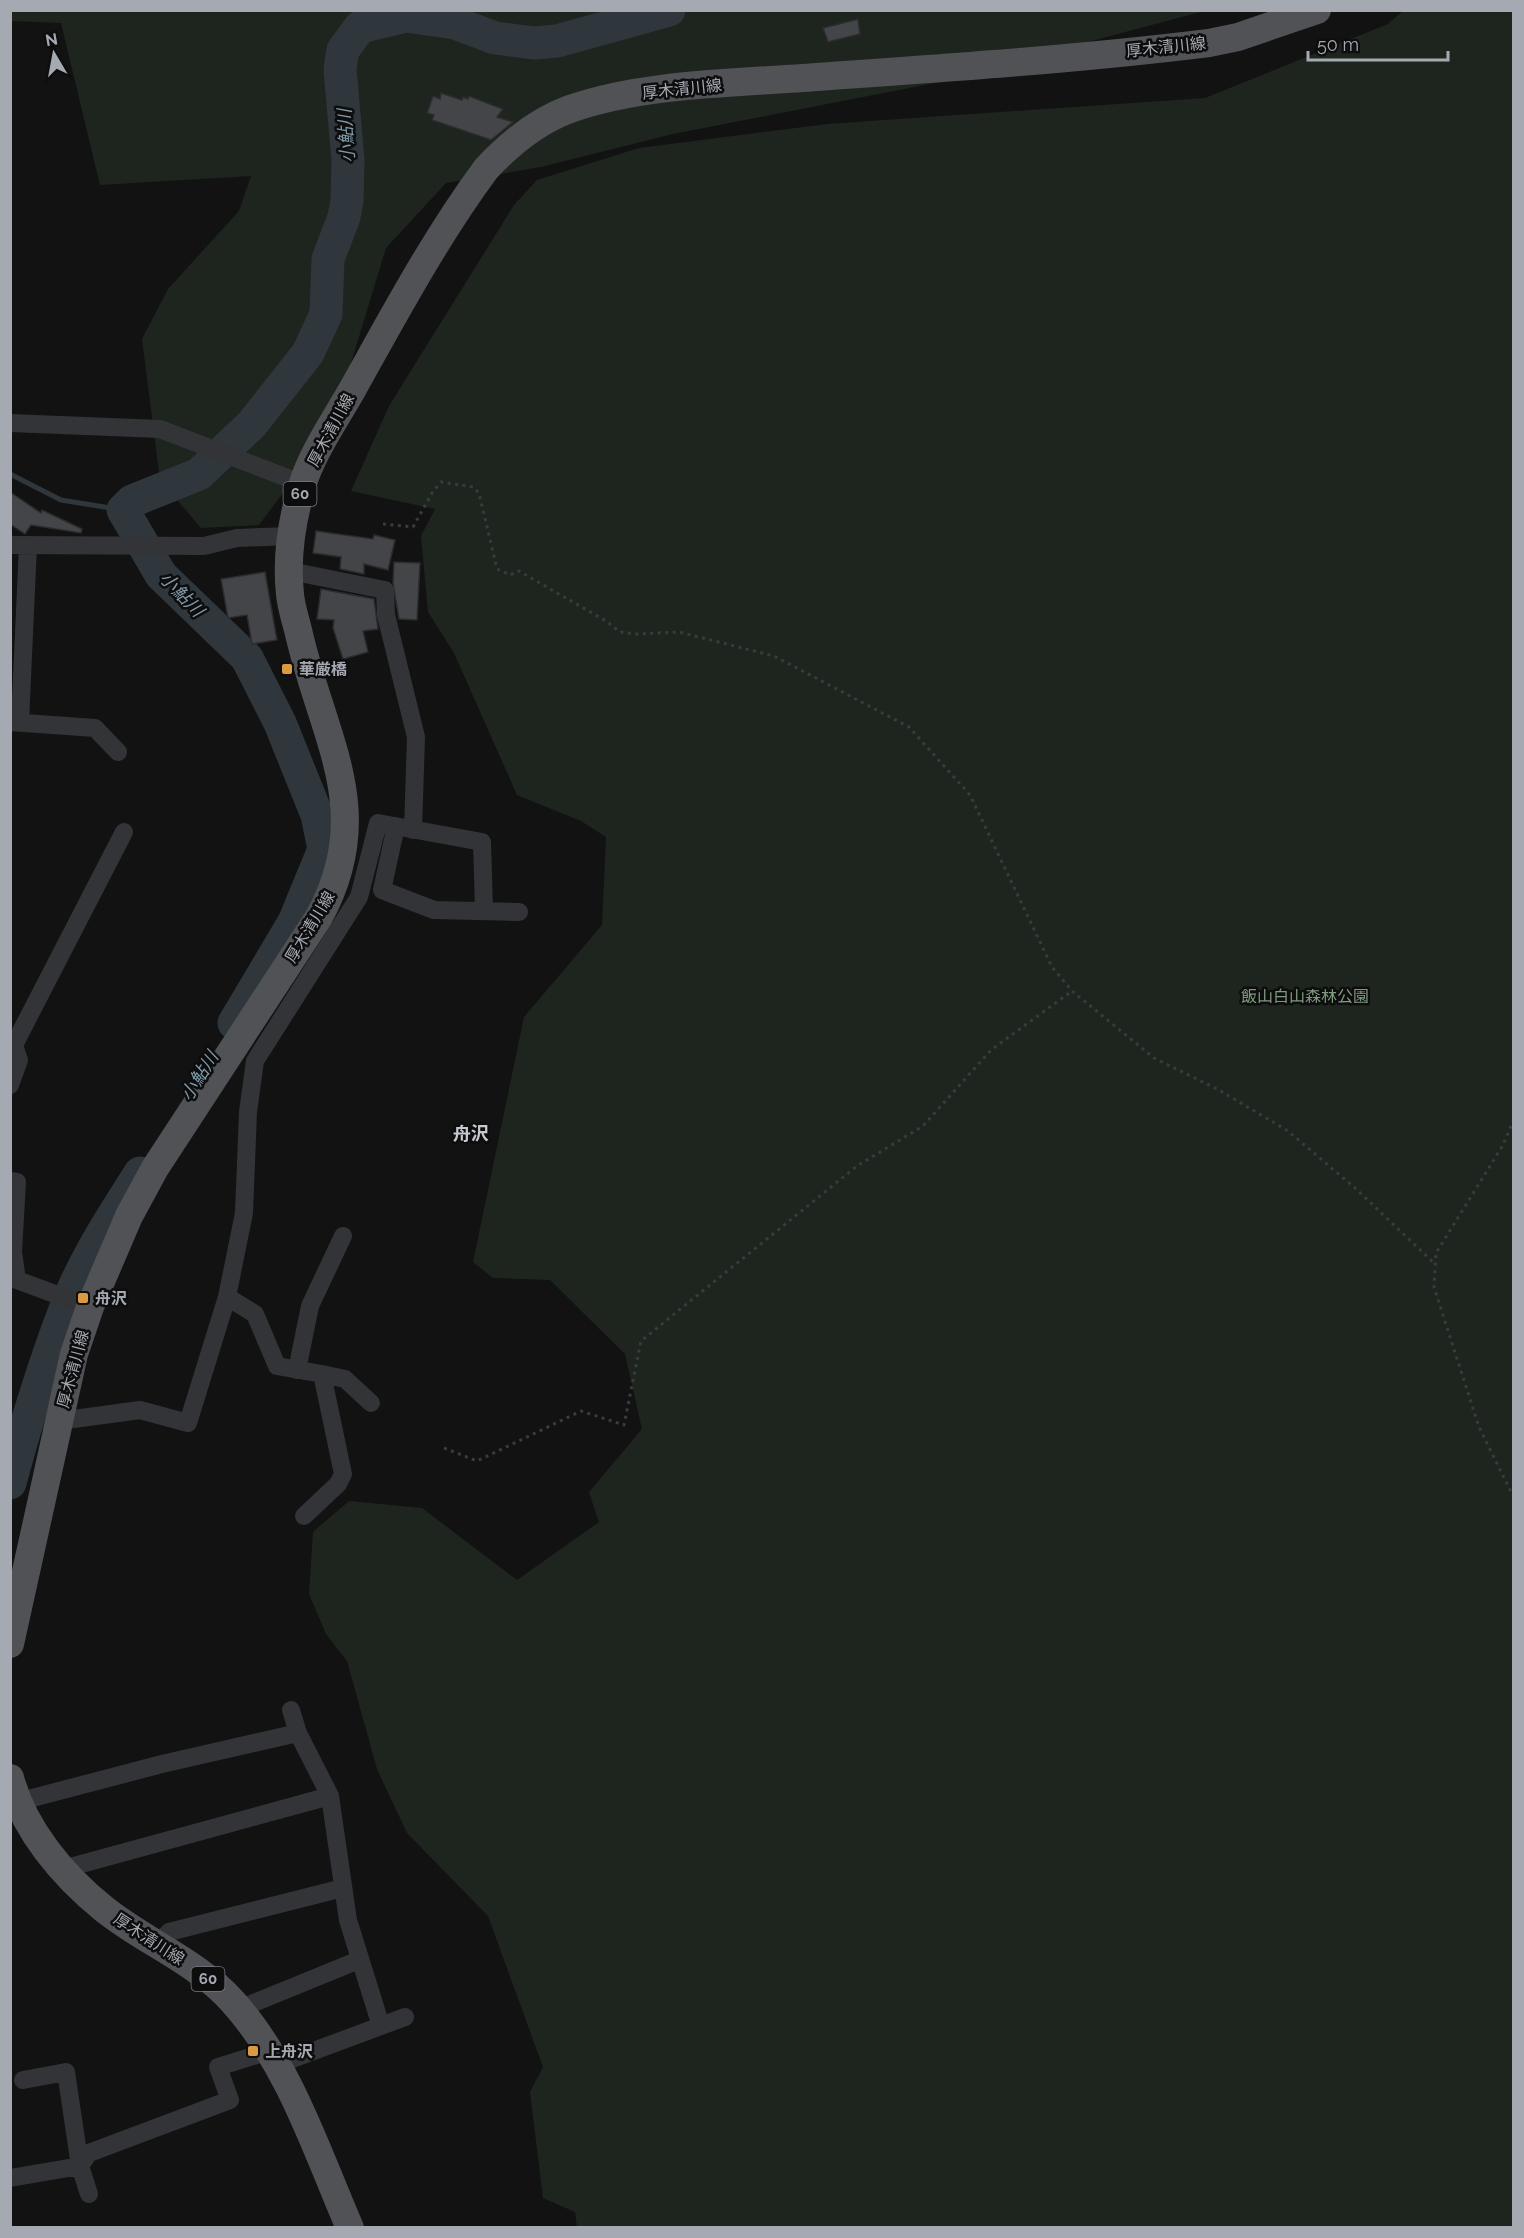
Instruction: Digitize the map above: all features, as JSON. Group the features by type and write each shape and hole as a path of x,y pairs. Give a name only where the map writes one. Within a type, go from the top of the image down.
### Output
{"main road":[{"name":"厚木清川線","path":"10,1644 83,1304 155,1168 328,924 331,895 346,839 346,803 304,656 290,594 291,536 303,484 392,318 469,192 504,150 550,118 588,103 667,88 945,68 1209,43 1238,37 1317,10"},
{"name":"厚木清川線","path":"14,1790 36,1834 63,1869 105,1910 224,1991 239,2009 272,2058 350,2228"}],"street":[{"path":"10,423 160,429 259,465 303,484"},
{"path":"118,752 95,728 15,722 19,545 204,546 237,538 291,536"},
{"path":"290,571 386,590 386,615 416,737 404,828 382,890 434,910 519,912"},
{"path":"59,1421 140,1410 188,1422 227,1297 244,1213 249,1112 255,1061 328,924 358,897 378,823 482,842 484,910"},
{"path":"10,1085 19,1060 12,1045 124,832"},
{"path":"10,1181 17,1182 13,1252 17,1280 83,1304"},
{"path":"297,1370 310,1306 343,1236"},
{"path":"227,1297 255,1314 277,1366 345,1379 371,1403"},
{"path":"304,1516 338,1484 343,1474 322,1374"},
{"path":"291,1710 298,1733 330,1796 343,1888 359,1960 381,2026"},
{"path":"14,1790 162,1764 298,1733"},
{"path":"63,1869 330,1796"},
{"path":"158,1944 169,1932 343,1888"},
{"path":"239,2009 359,1960"},
{"path":"10,2178 80,2166 89,2153 230,2100 218,2067 272,2058 405,2017"},
{"path":"23,2080 66,2072 80,2166 89,2194"}],"path":[{"path":"383,524 413,527 432,493 441,482 473,487 479,493 497,569 510,575 519,571 606,621 620,632 637,634 679,632 774,657 909,727 970,795 1052,967 1072,991 1154,1058 1219,1090 1288,1131 1355,1188 1435,1264"},
{"path":"444,1448 477,1461 581,1410 624,1425 641,1341 856,1166 923,1126 991,1050 1072,991"},
{"path":"1514,1119 1503,1145 1436,1252 1434,1287 1479,1427 1514,1498"}],"green space":[{"path":"11,10 1204,11 935,83 673,134 541,167 446,183 386,248 331,429 259,525 201,528 160,480 142,339 168,289 239,211 251,176 100,185 61,23 11,21"},
{"name":"飯山白山森林公園","path":"1403,11 1513,11 1513,2227 577,2227 575,2212 543,2198 530,2092 543,2067 488,1916 407,1833 377,1769 347,1661 326,1634 309,1594 313,1532 349,1501 422,1508 517,1580 599,1522 589,1492 642,1429 625,1354 550,1280 493,1278 473,1262 524,1017 602,925 606,837 581,821 517,795 454,653 428,612 421,536 435,509 351,491 389,406 514,205 537,180 639,148 827,124 1205,98 1388,24"}],"building":[{"path":"858,19 860,34 828,42 823,28"},
{"path":"441,93 462,100 463,97 468,99 469,96 503,109 497,117 513,122 491,140 432,120 434,115 427,113 433,96 440,99"},
{"path":"10,492 41,513 42,510 82,529 81,533 31,525 25,534 10,524"},
{"path":"316,531 373,539 374,535 395,540 388,570 364,564 364,574 340,569 341,557 313,553"},
{"path":"394,562 420,563 417,620 399,619 393,583"},
{"path":"265,572 277,640 252,644 247,615 228,618 221,579"},
{"path":"321,589 374,599 378,629 363,631 368,652 343,659 333,628 334,620 317,619"}],"waterway":[{"name":"小鮎川","path":"234,1023 294,922 324,849 317,815 280,723 247,658 161,575 123,510 132,501 199,474 252,424 308,353 326,314 328,259 344,217 347,201 348,160 340,69 343,50 360,27 406,16 455,23 495,38 534,43 557,41 669,10"},
{"path":"10,474 61,500 123,510"},
{"name":"小鮎川","path":"10,1483 38,1387 72,1292 95,1246 140,1173"}],"place":[{"name":"華厳橋","path":"287,669"},
{"name":"舟沢","path":"83,1298"},
{"name":"上舟沢","path":"253,2051"}],"district":[{"name":"舟沢","path":"471,1133"}]}
